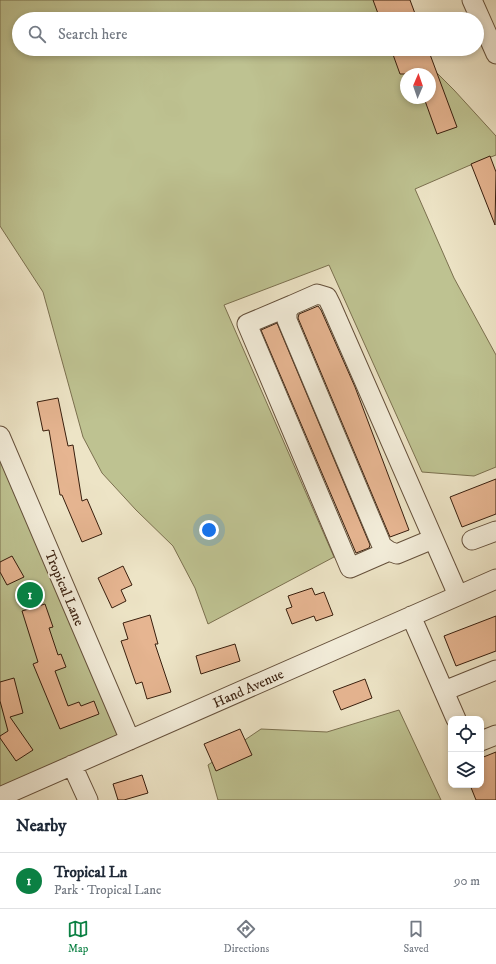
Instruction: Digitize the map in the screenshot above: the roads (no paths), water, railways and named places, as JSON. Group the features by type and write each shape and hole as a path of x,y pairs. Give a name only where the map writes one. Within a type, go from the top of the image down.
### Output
{"street":[{"path":"472,0 477,12"},
{"path":"484,27 496,54"},
{"path":"389,551 350,568 247,324 317,294 327,297 457,596"},
{"path":"292,305 288,311 287,320 382,546 397,554 433,539"},
{"name":"Tropical Lane","path":"0,436 130,740"},
{"path":"472,540 496,530"},
{"name":"Hand Avenue","path":"0,797 496,579"},
{"path":"411,616 455,716"},
{"path":"444,691 495,674"},
{"path":"484,740 496,735"},
{"path":"72,765 88,800"}],"place":[{"name":"Tropical Ln","path":"30,595"}]}
